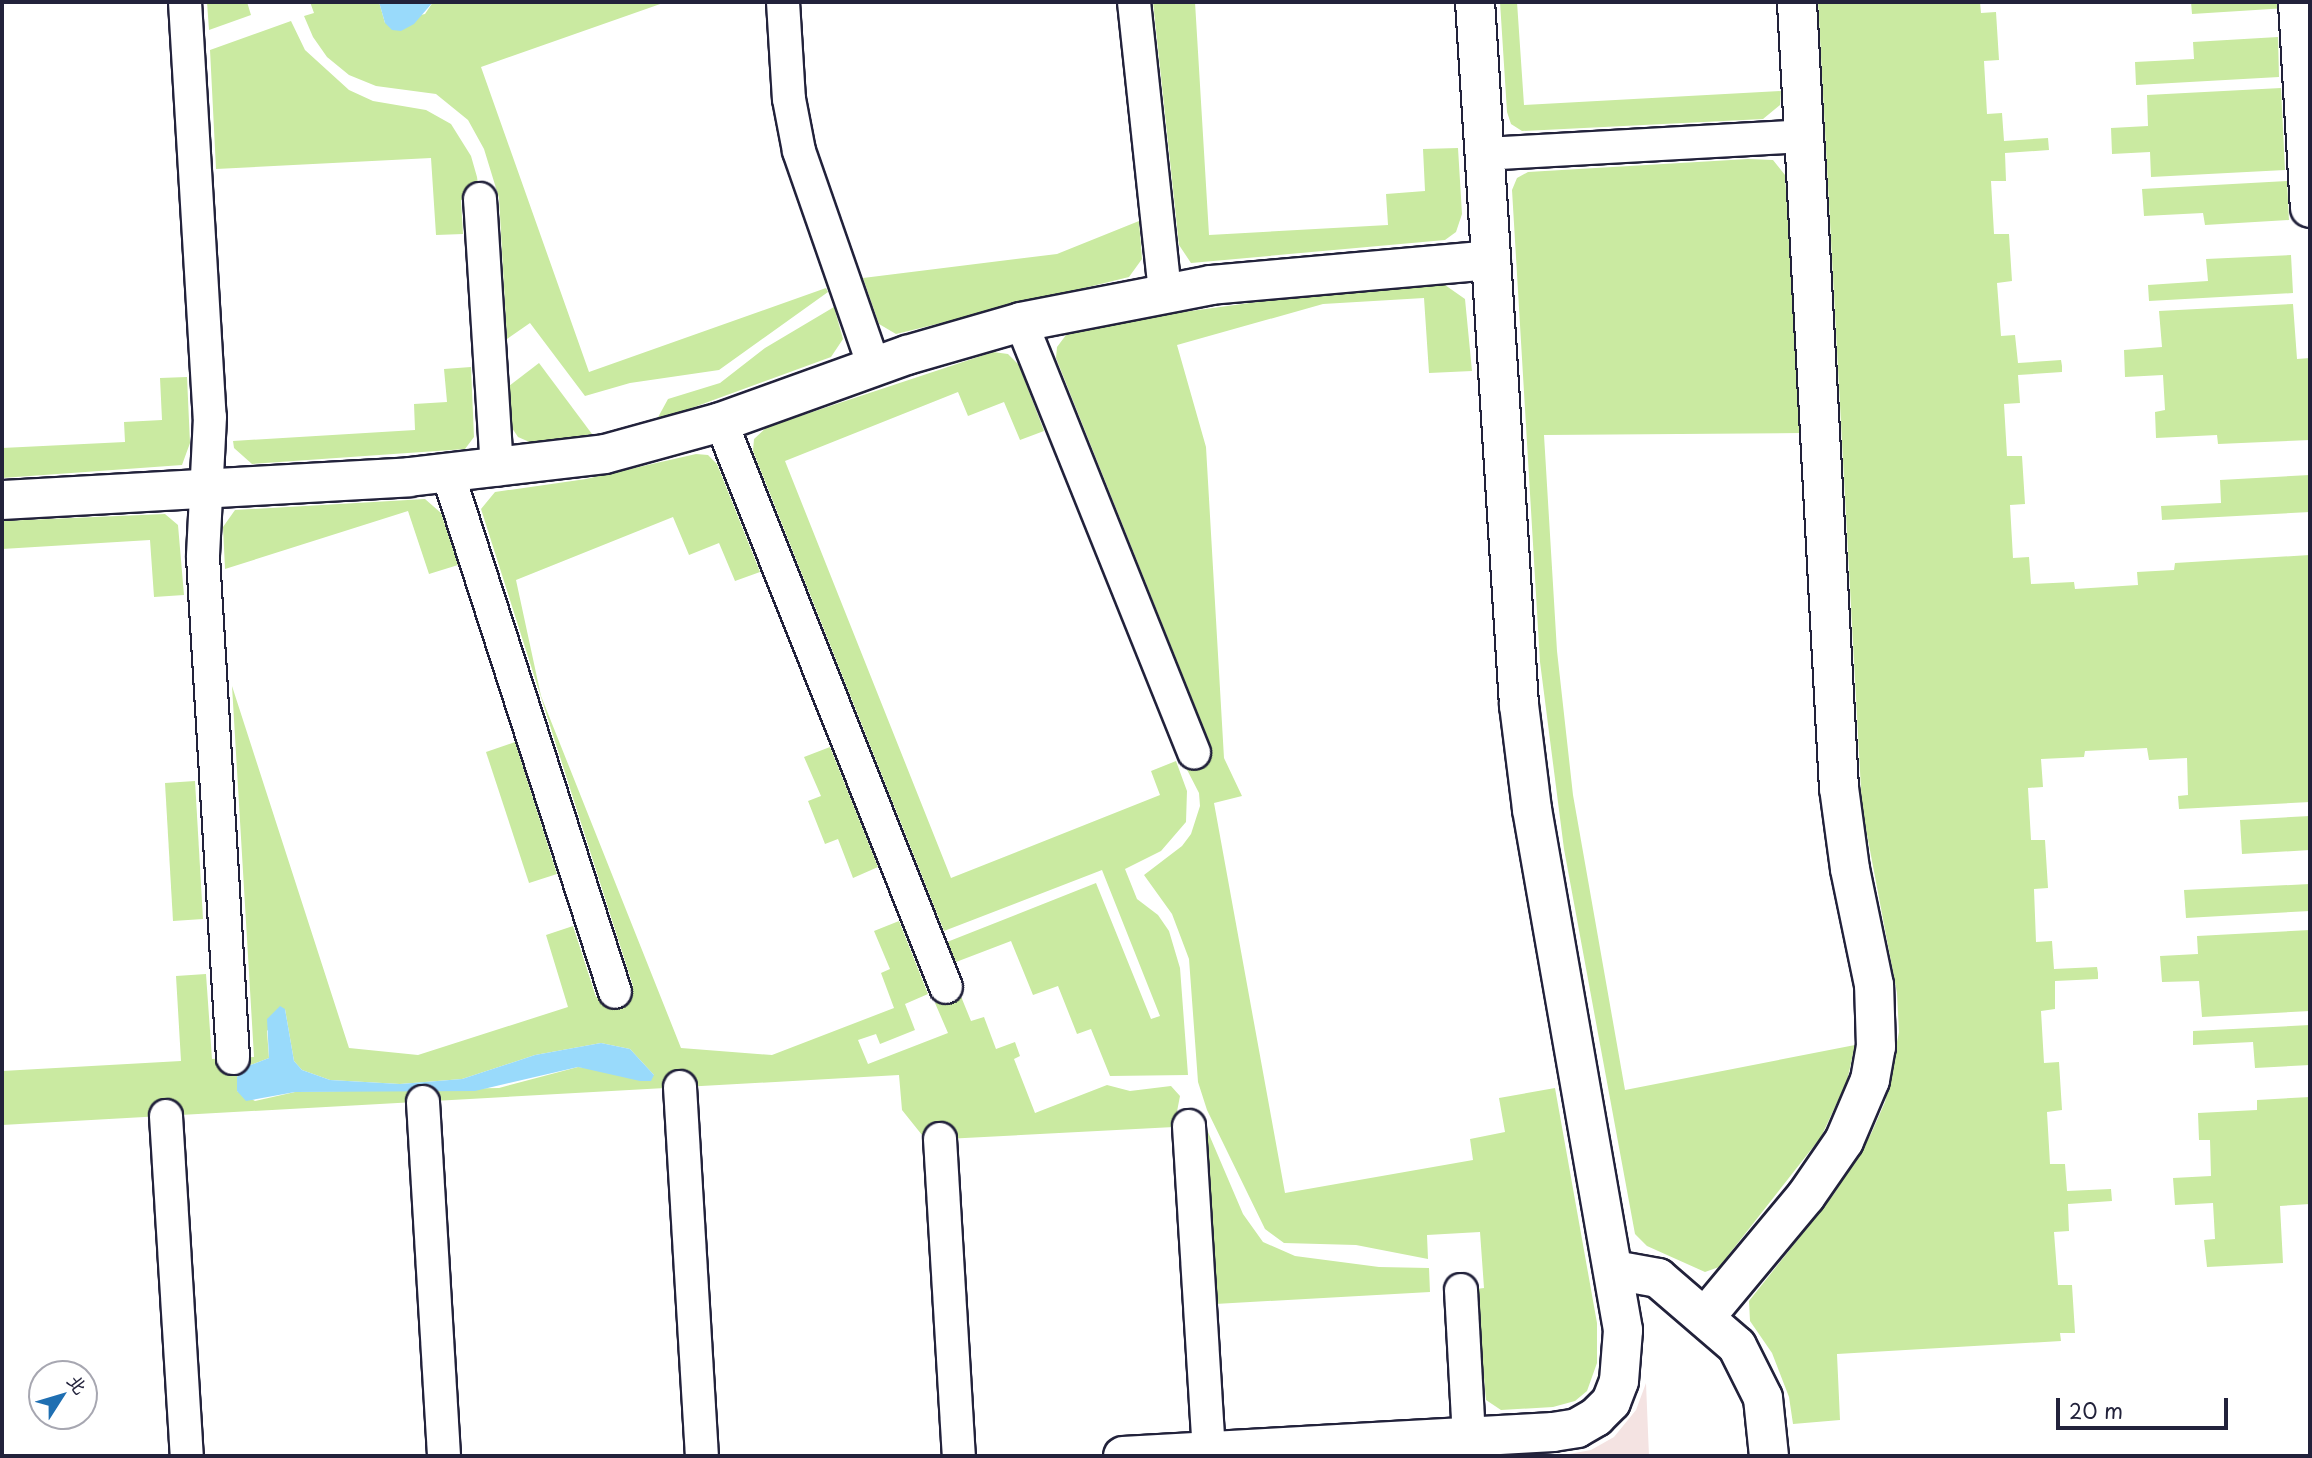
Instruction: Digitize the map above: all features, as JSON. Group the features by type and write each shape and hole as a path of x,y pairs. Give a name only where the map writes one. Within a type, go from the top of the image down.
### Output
{"street":[{"path":"1123,1456 1469,1437 1577,1428 1596,1417 1611,1402 1623,1357 1614,1270 1525,757 1514,653 1475,2"},
{"path":"1706,1316 1806,1196 1844,1141 1870,1080 1876,1047 1874,985 1850,869 1839,788 1797,2"},
{"path":"2298,2 2310,208"},
{"path":"2,500 448,474 605,454 721,422 874,366 1021,323 1165,293 1289,275 1491,260"},
{"path":"1614,1270 1658,1278 1706,1316 1737,1346 1753,1371 1763,1398 1769,1456"}],"lane":[{"path":"185,2 210,417 203,557 233,1058"},
{"path":"783,2 789,99 799,151 874,366"},
{"path":"1135,2 1165,293"},
{"path":"1484,154 1805,136"},
{"path":"480,200 497,469"},
{"path":"1021,323 1194,753"},
{"path":"721,422 946,987"},
{"path":"448,474 615,992"},
{"path":"680,1087 702,1456"},
{"path":"423,1102 444,1456"},
{"path":"166,1116 187,1456"},
{"path":"1189,1126 1209,1451"},
{"path":"940,1139 959,1456"},
{"path":"1461,1290 1469,1437"}],"shaded area":[{"path":"1646,1383 1649,1456 1558,1456 1591,1450 1614,1437 1636,1410"}],"green space":[{"path":"207,2 247,2 251,15 209,30"},
{"path":"310,2 379,2 385,23 425,14 433,2 666,2 481,67 589,372 826,288 828,292 719,370 630,383 585,396 530,323 507,339 499,198 484,149 468,120 436,94 376,86 349,75 327,57 313,37 304,16 314,13"},
{"path":"1153,2 1195,2 1209,235 1388,225 1386,194 1425,191 1423,149 1458,148 1462,214 1456,232 1445,240 1191,263 1179,245"},
{"path":"1500,2 1517,2 1524,105 1781,91 1780,105 1763,119 1522,131 1511,124 1507,112"},
{"path":"1818,2 1980,2 1981,13 1996,12 1999,60 1984,61 1987,114 2002,113 2004,141 2048,138 2049,150 2005,153 2006,181 1991,181 1994,234 2009,234 2012,281 1997,283 2001,336 2015,335 2018,363 2061,360 2062,366 2062,372 2018,375 2020,403 2004,404 2007,456 2022,456 2025,504 2010,505 2013,558 2029,557 2031,584 2074,582 2075,589 2138,585 2137,572 2174,570 2175,563 2310,555 2310,802 2179,809 2178,796 2188,795 2187,758 2149,760 2147,748 2085,751 2084,757 2041,759 2043,787 2028,788 2031,840 2045,840 2048,888 2034,889 2036,942 2052,941 2054,969 2097,967 2098,973 2098,979 2055,981 2055,1009 2041,1011 2044,1063 2059,1062 2062,1110 2047,1112 2050,1164 2065,1164 2067,1191 2111,1189 2112,1201 2068,1204 2069,1231 2054,1232 2058,1285 2072,1285 2075,1333 2060,1333 2061,1341 1837,1354 1840,1420 1793,1424 1789,1397 1772,1353 1750,1321 1749,1301 1834,1194 1871,1134 1885,1102 1899,1032 1897,993 1862,808"},
{"path":"2191,2 2287,2 2287,8 2192,14"},
{"path":"291,21 305,50 349,90 373,101 426,110 451,124 471,156 480,199 461,200 463,234 436,235 431,158 216,169 210,50"},
{"path":"2278,37 2279,77 2136,85 2135,62 2194,59 2193,42"},
{"path":"2281,88 2285,170 2151,177 2150,152 2112,154 2111,128 2148,126 2147,95"},
{"path":"1748,159 1773,160 1785,175 1801,433 1544,435 1557,651 1573,795 1625,1090 1855,1045 1847,1081 1821,1137 1719,1267 1705,1272 1647,1246 1635,1234 1564,849 1540,662 1512,190 1517,178 1528,172"},
{"path":"2287,181 2289,220 2205,225 2203,213 2144,216 2142,189"},
{"path":"1139,221 1142,259 1129,277 896,334 879,324 863,278 1057,254"},
{"path":"2291,255 2293,293 2149,301 2148,285 2208,281 2206,259"},
{"path":"1445,285 1465,299 1472,371 1429,373 1424,298 1323,304 1177,345 1206,447 1224,758 1242,796 1214,803 1285,1193 1473,1160 1470,1139 1505,1132 1499,1098 1555,1088 1597,1323 1597,1363 1587,1391 1575,1401 1553,1407 1501,1410 1486,1400 1476,1289 1484,1288 1480,1232 1427,1235 1428,1259 1356,1245 1284,1243 1265,1229 1207,1110 1198,1082 1189,959 1172,914 1144,875 1182,846 1191,834 1200,806 1199,793 1181,758 1211,746 1056,358 1057,347 1066,335 1161,315 1331,292"},
{"path":"2293,304 2297,359 2310,358 2310,440 2218,444 2217,435 2156,438 2155,412 2165,410 2163,375 2125,377 2124,350 2162,347 2159,311"},
{"path":"834,307 843,339 831,357 656,421 668,399 720,383 765,348"},
{"path":"993,352 1008,354 1019,365 1044,431 1020,440 1004,402 968,416 958,392 785,461 951,878 1160,795 1151,771 1176,761 1187,791 1186,822 1161,851 1125,869 1137,899 1158,915 1169,931 1180,968 1188,1075 1110,1076 1091,1029 1077,1034 1058,986 1033,995 1011,941 956,962 947,942 1096,883 1151,1019 1160,1016 1102,870 944,931 753,451 754,439 767,427"},
{"path":"539,363 592,434 534,444 518,437 512,428 509,386"},
{"path":"471,367 474,437 465,449 252,464 234,448 233,441 415,430 414,404 447,402 444,369"},
{"path":"187,377 190,443 182,465 2,478 2,448 125,442 124,422 162,420 160,378"},
{"path":"696,454 708,455 717,464 760,572 735,581 719,543 689,555 673,517 516,580 541,696 681,1048 772,1055 894,1008 881,973 890,969 874,931 899,921 928,994 905,1004 915,1030 880,1044 876,1034 858,1040 868,1064 948,1033 935,1003 960,994 971,1021 984,1017 996,1049 1015,1042 1020,1056 1014,1059 1035,1113 1107,1085 1130,1091 1171,1086 1180,1096 1174,1127 926,1140 902,1110 899,1075 2,1125 2,1071 181,1061 176,976 206,974 212,1059 254,1057 232,686 349,1048 418,1055 568,1007 546,935 573,926 596,997 633,986 481,509 495,492 586,479","holes":["285,1009 294,1061 302,1070 330,1080 400,1084 462,1079 535,1055 601,1043 630,1049 654,1075 578,1067 499,1088 295,1092 255,1101 237,1091 237,1077 248,1066 269,1058 267,1031"]},
{"path":"2310,475 2310,512 2162,520 2161,506 2221,503 2220,480"},
{"path":"425,499 441,513 458,565 429,574 408,511 225,569 223,527 235,510"},
{"path":"165,514 178,525 184,595 154,597 150,540 2,549 2,521"},
{"path":"515,742 557,874 529,883 486,752"},
{"path":"830,747 878,867 853,878 838,839 825,844 808,801 821,796 804,757"},
{"path":"195,781 203,919 173,921 165,783"},
{"path":"2310,816 2310,850 2242,854 2240,820"},
{"path":"2310,884 2310,911 2186,918 2184,890"},
{"path":"2310,930 2310,1011 2202,1017 2199,981 2162,982 2160,956 2198,954 2197,936"},
{"path":"2310,1025 2310,1065 2255,1068 2253,1042 2193,1045 2193,1031"},
{"path":"2310,1097 2310,1204 2280,1206 2283,1263 2207,1267 2204,1240 2215,1239 2213,1203 2175,1205 2173,1178 2211,1176 2210,1140 2199,1140 2198,1113 2257,1110 2257,1100"},
{"path":"1205,1125 1243,1214 1263,1242 1295,1256 1379,1267 1429,1268 1430,1292 1215,1304"}],"water":[{"path":"379,2 433,2 414,24 401,31 392,30 385,23"},
{"path":"280,1006 285,1009 294,1061 302,1070 330,1080 400,1084 462,1079 535,1055 601,1043 630,1049 654,1075 651,1081 640,1081 578,1067 475,1091 295,1092 246,1101 237,1091 237,1077 248,1066 269,1058 267,1019"}]}
